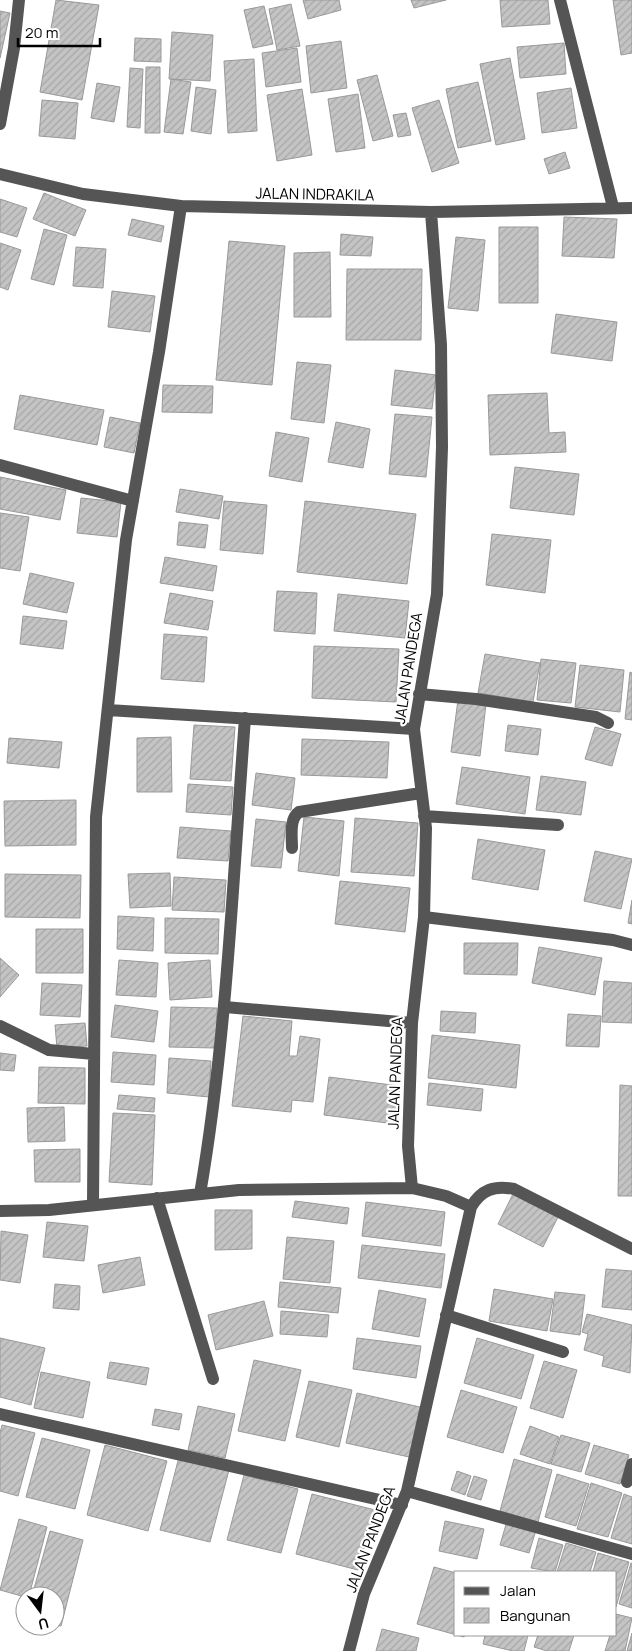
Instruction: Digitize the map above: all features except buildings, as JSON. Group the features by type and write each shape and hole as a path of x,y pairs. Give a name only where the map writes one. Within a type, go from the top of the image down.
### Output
{"street":[{"path":"0,124 14,48 19,0"},
{"path":"560,0 613,207"},
{"name":"JALAN INDRAKILA","path":"0,174 83,194 181,206 430,212 632,208"},
{"path":"93,1204 96,817 126,540 159,352 181,206"},
{"name":"JALAN PANDEGA","path":"412,1188 408,1146 412,1022 424,917 424,816 414,729 437,594 442,447 440,345 430,212"},
{"path":"0,465 133,501"},
{"path":"419,694 476,699 596,718 608,723"},
{"path":"108,710 414,729"},
{"path":"200,1194 211,1130 225,1007 245,718"},
{"path":"292,848 292,821 294,815 299,812 421,793"},
{"path":"424,816 558,825"},
{"path":"424,917 613,940 632,945"},
{"path":"225,1007 412,1022"},
{"path":"0,1026 49,1050 94,1054"},
{"path":"0,1212 49,1210 239,1190 412,1188 446,1196 471,1207 478,1195 494,1188 514,1189 632,1249"},
{"path":"157,1198 213,1379"},
{"name":"JALAN PANDEGA","path":"349,1651 364,1594 407,1491 471,1207"},
{"path":"446,1316 563,1352"},
{"path":"0,1414 402,1505"},
{"path":"626,1482 632,1464"},
{"path":"407,1491 632,1554"}]}
